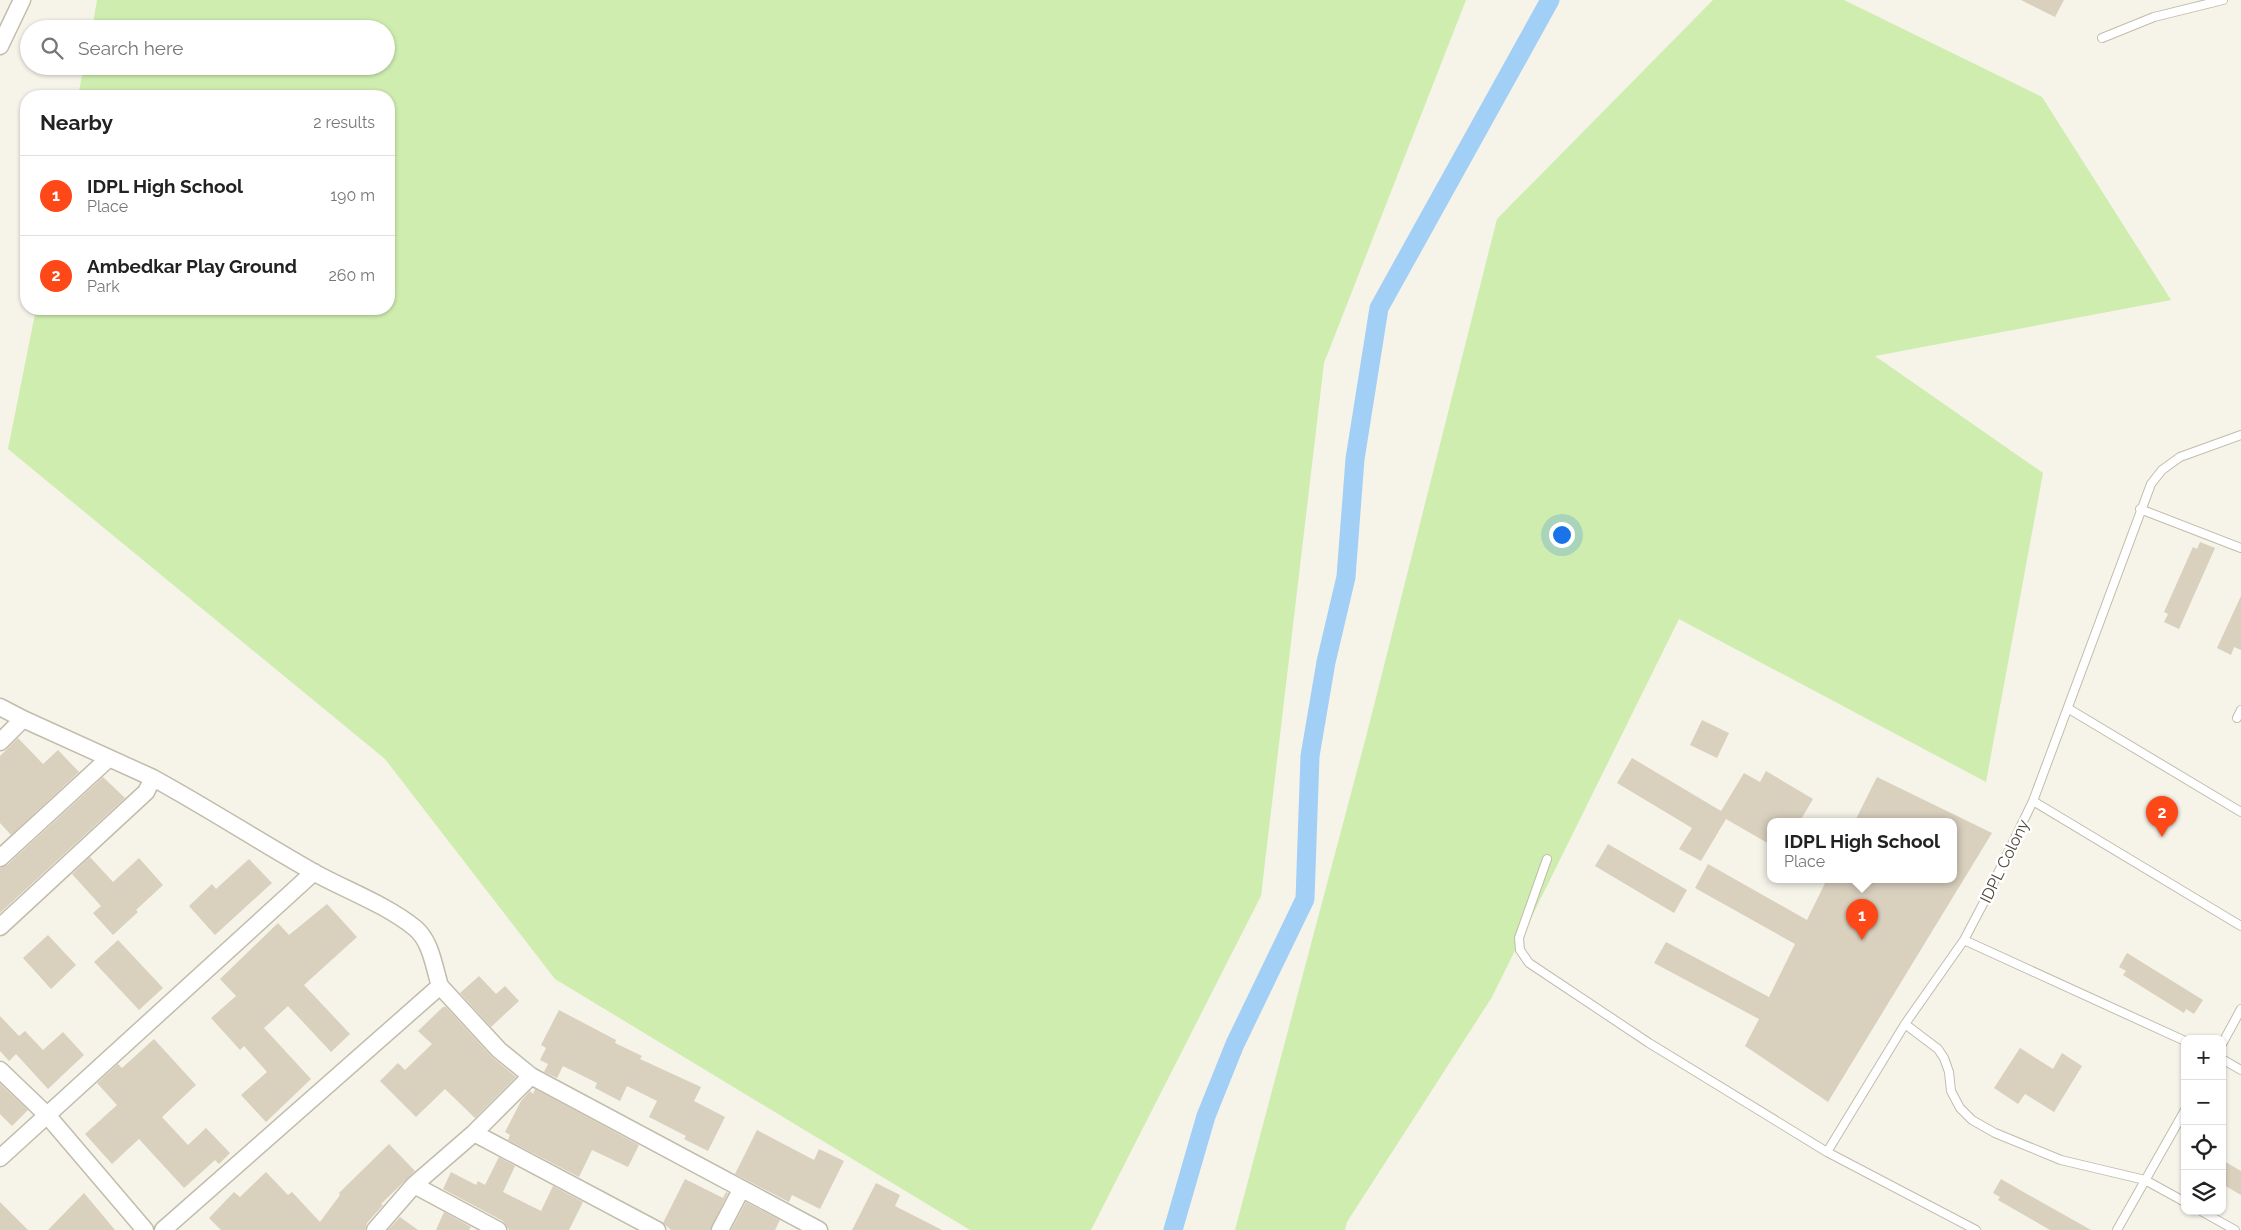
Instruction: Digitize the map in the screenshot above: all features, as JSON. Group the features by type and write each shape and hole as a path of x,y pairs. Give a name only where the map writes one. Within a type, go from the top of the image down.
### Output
{"street":[{"path":"0,46 22,0"},
{"path":"0,707 108,759 153,778 194,800 314,872 416,928 426,941 440,986 499,1050 531,1076 741,1190 819,1230"},
{"path":"0,742 23,719"},
{"path":"0,858 108,759"},
{"path":"0,927 146,792 153,778"},
{"path":"0,1158 314,872"},
{"path":"163,1230 440,986"},
{"path":"0,1070 47,1115 145,1230"},
{"path":"374,1230 414,1185 474,1133 531,1076"},
{"path":"474,1133 657,1230"},
{"path":"414,1185 498,1230"},
{"path":"720,1230 741,1190"}],"lane":[{"path":"2102,38 2154,18 2223,0"},
{"name":"IDPL Colony","path":"1827,1152 1905,1024 1964,940 2033,801 2140,509 2151,484 2162,470 2180,456 2241,435"},
{"path":"2140,509 2241,548"},
{"path":"2068,709 2241,812"},
{"path":"2237,718 2241,710"},
{"path":"2033,801 2241,926"},
{"path":"1547,859 1519,938 1520,950 1529,963 1650,1043 1827,1152 1976,1230"},
{"path":"1964,940 2181,1039"},
{"path":"2226,1037 2241,1009"},
{"path":"1905,1024 1941,1053 1949,1072 1951,1092 1960,1108 1972,1120 1995,1133 2061,1160 2145,1180 2181,1200"},
{"path":"2226,1061 2241,1070"},
{"path":"2118,1230 2181,1117"},
{"path":"2208,1215 2235,1230"}],"green space":[{"path":"97,0 1466,0 1324,363 1261,896 1091,1230 970,1230 555,979 385,759 8,449 35,315 395,315 395,90 79,90 82,75 395,75 395,20 94,20"},
{"path":"1713,0 1844,0 2042,97 2171,300 1875,356 2043,473 1986,782 1679,619 1492,997 1347,1222 1345,1230 1235,1230 1366,737 1497,219"}],"building":[{"path":"2021,0 2064,0 2055,17"},
{"path":"2200,542 2215,548 2179,629 2164,622 2168,614 2164,612 2193,547 2197,549"},
{"path":"2241,596 2241,650 2234,647 2231,655 2217,648"},
{"path":"1702,720 1729,733 1717,758 1690,745"},
{"path":"18,738 43,764 58,750 79,772 11,835 0,823 0,756"},
{"path":"1632,758 1721,811 1744,773 1760,782 1766,771 1813,799 1802,818 1767,818 1767,843 1726,819 1701,861 1679,849 1692,828 1617,783"},
{"path":"103,777 125,798 0,913 0,868 7,865"},
{"path":"1877,777 1992,833 1828,1102 1745,1046 1759,1019 1654,963 1666,942 1769,997 1795,944 1695,888 1708,864 1807,920 1825,883 1957,883 1957,818 1856,818"},
{"path":"1608,844 1687,890 1674,913 1595,866"},
{"path":"90,857 113,882 139,858 163,885 113,935 93,913 101,906 72,874"},
{"path":"249,859 272,883 215,935 189,906 212,884 216,889"},
{"path":"327,904 357,937 304,985 350,1034 331,1052 288,1006 264,1028 311,1079 266,1122 241,1095 267,1072 244,1046 240,1050 211,1018 236,996 220,979 278,923 289,935"},
{"path":"48,935 76,965 51,989 23,958"},
{"path":"118,940 163,988 139,1010 94,962"},
{"path":"2127,953 2203,1000 2194,1014 2186,1009 2184,1013 2123,975 2126,971 2119,967"},
{"path":"479,976 496,994 505,986 519,1001 491,1027 460,993"},
{"path":"443,1007 446,1007 492,1057 516,1077 475,1118 445,1089 416,1117 380,1081 398,1063 405,1070 432,1044 418,1031"},
{"path":"559,1010 616,1040 615,1043 642,1056 640,1059 701,1087 694,1101 725,1117 708,1151 684,1139 686,1136 649,1117 657,1101 627,1086 620,1101 595,1088 597,1083 563,1066 557,1078 544,1072 548,1064 540,1060 546,1048 541,1045"},
{"path":"0,1016 19,1036 25,1031 43,1050 63,1032 84,1055 48,1089 16,1054 9,1061 0,1051"},
{"path":"154,1039 196,1085 162,1117 188,1145 206,1128 230,1153 219,1164 215,1160 184,1188 139,1139 112,1164 85,1134 117,1105 97,1083 118,1064 122,1068"},
{"path":"2020,1048 2053,1069 2062,1053 2082,1066 2054,1112 2025,1094 2018,1104 1994,1088"},
{"path":"0,1084 28,1110 12,1126 0,1114"},
{"path":"535,1089 639,1145 628,1167 592,1150 579,1177 508,1140 510,1135 505,1132 521,1101 530,1091 533,1094"},
{"path":"757,1130 814,1160 819,1149 844,1161 820,1209 792,1195 789,1202 735,1174"},
{"path":"389,1144 415,1171 381,1204 383,1205 367,1223 365,1230 221,1230 209,1218 234,1192 240,1197 266,1172 288,1195 292,1192 320,1222 340,1195 339,1193"},
{"path":"499,1157 515,1166 503,1192 541,1211 553,1186 583,1202 569,1230 509,1230 503,1221 443,1189 451,1172 476,1185 478,1181 485,1185"},
{"path":"2226,1162 2241,1171 2241,1195 2226,1186"},
{"path":"685,1179 723,1198 726,1192 728,1193 710,1230 671,1230 663,1223"},
{"path":"2001,1179 2091,1230 2050,1230 1998,1200 2000,1197 1993,1193"},
{"path":"876,1183 900,1195 895,1206 942,1230 852,1230"},
{"path":"84,1193 115,1230 48,1230"},
{"path":"0,1202 28,1230 0,1230"},
{"path":"746,1202 780,1220 775,1230 731,1230"},
{"path":"444,1212 471,1227 469,1230 436,1230"},
{"path":"400,1217 418,1230 388,1230"}],"waterway":[{"path":"1173,1230 1206,1116 1235,1044 1305,899 1310,756 1326,662 1346,577 1355,459 1379,308 1550,0"}],"place":[{"name":"Ambedkar Play Ground","path":"2162,837"},
{"name":"IDPL High School","path":"1862,940"}]}
